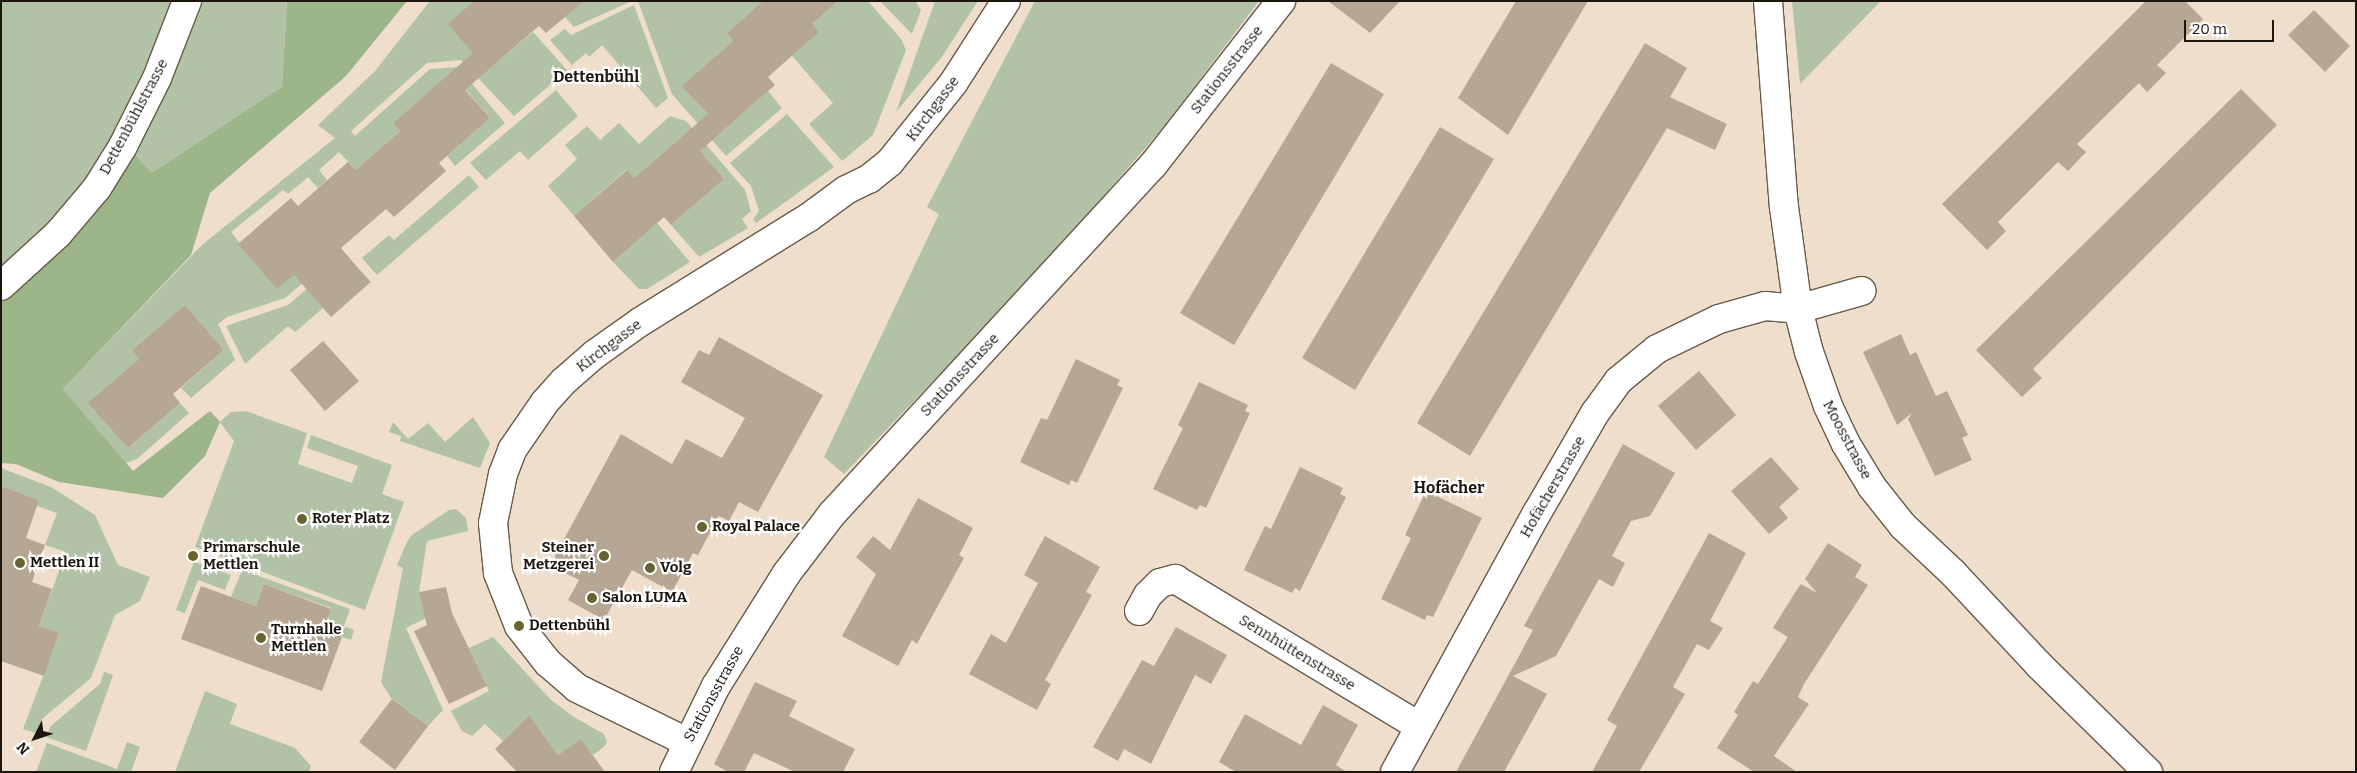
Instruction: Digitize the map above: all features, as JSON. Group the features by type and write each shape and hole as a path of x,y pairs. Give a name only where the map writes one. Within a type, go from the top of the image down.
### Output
{"street":[{"name":"Dettenbühlstrasse","path":"1,286 58,234 96,188 123,146 157,78 187,1"},
{"name":"Kirchgasse","path":"687,742 577,688 548,663 519,626 498,573 493,523 503,474 512,450 545,402 564,380 595,354 640,322 800,224 846,190 869,179 890,162 908,143 954,82 1006,1"},
{"name":"Stationsstrasse","path":"674,772 716,686 756,622 832,514 1154,165 1281,1"},
{"name":"Moosstrasse","path":"1768,1 1784,207 1798,309 1809,352 1828,406 1872,487 1903,526 1953,573 2039,665 2148,772"},
{"path":"1798,309 1861,292"},
{"name":"Hofächerstrasse","path":"1396,772 1419,726 1542,504 1595,413 1618,381 1657,349 1719,318 1765,306 1798,309"},
{"name":"Sennhüttenstrasse","path":"1139,611 1148,595 1160,583 1174,579 1419,726"}],"green space":[{"path":"1,1 178,1 101,168 1,277"},
{"path":"194,1 287,1 282,87 152,174 129,149"},
{"path":"287,1 407,1 346,76 210,193 191,255 63,389 133,471 210,411 220,422 205,456 163,498 59,482 16,464 1,463 1,297 129,149 152,173 282,87"},
{"path":"430,1 474,1 488,70 533,32 567,70 514,116 461,60 427,63 351,131 355,136 430,69 458,67 505,123 455,166 447,156 490,118 451,73 393,123 400,131 356,170 339,152 319,170 327,180 318,188 308,177 288,194 283,190 231,232 277,289 321,251 328,262 285,298 227,317 218,324 235,360 191,398 181,388 224,350 185,305 132,350 139,359 89,403 128,448 180,403 189,413 137,459 126,463 63,389 203,244 335,138 318,125 375,71"},
{"path":"583,1 632,1 574,27 565,17"},
{"path":"638,1 763,1 727,33 733,41 683,86 723,131 768,91 782,108 726,156 672,94"},
{"path":"838,1 868,1 901,39 906,50 873,135 842,161 809,124 833,103 792,56 812,24"},
{"path":"880,1 915,1 921,10 912,34"},
{"path":"935,1 978,1 941,58 896,112"},
{"path":"1035,1 1259,1 1166,124 1045,264 844,474 824,457 939,214 927,207"},
{"path":"1792,1 1881,1 1800,84"},
{"path":"634,5 668,98 656,108 602,45 589,57 586,53 572,65 550,40 565,29 571,35"},
{"path":"556,90 578,116 528,160 520,151 486,180 470,163"},
{"path":"787,114 834,167 756,223 753,219 759,211 751,186 730,163"},
{"path":"670,116 686,121 745,190 751,211 742,219 748,228 699,257 671,225 724,179 685,134 634,178 626,170 574,216 548,186 577,159 565,145 587,126 600,140 619,123 639,144"},
{"path":"469,175 479,187 377,275 362,258 389,235 394,240"},
{"path":"657,223 690,262 647,289 639,289 613,262"},
{"path":"332,267 345,282 360,270 371,282 331,317 323,308 295,332 288,326 245,364 226,326 288,305"},
{"name":"Roter Platz","path":"246,411 307,433 298,464 352,483 358,466 307,448 311,435 392,465 382,494 404,502 365,610 195,547 234,441 220,422 231,412"},
{"path":"473,417 490,443 480,468 400,441 401,436 389,432 393,422 408,439 428,423 445,442"},
{"path":"1,468 51,487 95,515 118,565 150,577 140,601 115,615 91,678 42,719 36,733 23,729 59,634 39,626 66,552 45,545 57,513 37,506 39,500 1,486"},
{"path":"456,509 466,518 468,531 427,541 419,592 426,618 406,628 443,710 428,726 391,698 381,682 403,568 397,565 412,535 449,510"},
{"path":"194,562 231,575 225,590 198,580 185,613 176,610"},
{"path":"242,570 350,609 344,626 354,630 351,640 323,630 331,608 264,584 256,606 231,597"},
{"path":"493,637 550,699 574,717 604,734 607,742 604,747 593,755 581,740 558,755 529,715 503,741 485,724 472,736 462,731 451,711 489,691 469,648"},
{"path":"104,672 113,675 86,751 46,737 51,726 100,684"},
{"path":"205,691 237,704 230,724 295,748 311,766 309,772 175,772"},
{"path":"127,742 140,747 131,772 36,772 47,743 117,769"}],"building":[{"path":"474,1 584,1 546,33 539,26 465,90 490,118 439,163 446,171 394,217 386,209 341,248 370,282 331,317 294,275 277,289 238,244 291,198 298,206 348,162 356,170 400,131 393,123 473,53 448,24"},
{"path":"763,1 838,1 812,24 819,32 768,77 775,85 700,151 724,179 671,225 664,217 613,262 574,216 627,170 634,178 708,114 682,86 733,41 727,33"},
{"path":"1328,1 1400,1 1370,33"},
{"path":"1516,1 1588,1 1508,135 1458,98"},
{"path":"2146,1 2185,1 2203,19 2157,65 2166,73 2147,92 2139,83 2077,144 2086,152 2068,171 2058,162 1998,222 2006,231 1987,250 1942,204"},
{"path":"2314,10 2350,46 2325,72 2288,35"},
{"path":"1645,43 1687,68 1670,97 1727,124 1715,150 1667,128 1470,456 1417,423"},
{"path":"1331,63 1384,94 1234,345 1180,313"},
{"path":"2241,89 2277,125 2033,369 2042,378 2022,397 1976,350"},
{"path":"1440,127 1494,159 1355,390 1302,358"},
{"path":"185,305 224,350 173,394 180,403 128,448 88,403 139,359 132,350"},
{"path":"1901,334 1910,355 1916,352 1936,396 1947,391 1968,435 1962,438 1972,460 1935,476 1908,419 1912,413 1897,425 1863,352"},
{"path":"719,337 823,395 758,512 739,502 729,521 719,516 698,555 693,553 672,592 632,570 604,620 568,600 579,580 550,565 621,434 672,464 686,439 722,458 745,418 681,382 699,350 709,355"},
{"path":"323,341 359,381 325,411 290,370"},
{"path":"1076,359 1120,380 1117,385 1123,388 1077,483 1071,480 1069,485 1020,462 1041,418 1047,420"},
{"path":"1699,371 1736,415 1696,450 1658,406"},
{"path":"1199,382 1248,405 1245,411 1250,413 1206,508 1200,505 1197,510 1153,489 1183,428 1178,425"},
{"path":"1623,444 1675,473 1650,516 1631,521 1612,556 1625,563 1613,587 1599,579 1556,656 1513,676 1547,694 1504,772 1456,772 1533,630 1524,626"},
{"path":"1771,457 1799,489 1779,507 1788,518 1769,534 1731,491"},
{"path":"1300,467 1343,488 1340,494 1346,497 1300,591 1295,588 1292,593 1244,570 1265,526 1271,529"},
{"name":"Mettlen II","path":"1,486 39,500 26,538 45,545 32,582 52,589 39,626 59,633 44,676 1,661"},
{"path":"1426,491 1482,518 1433,617 1427,615 1425,620 1381,599 1411,538 1405,535"},
{"path":"918,498 973,528 959,555 964,558 917,644 912,640 898,666 842,636 876,574 856,557 873,536 890,550"},
{"path":"1709,533 1746,553 1710,621 1723,628 1709,650 1697,644 1673,687 1685,694 1639,772 1592,772 1617,726 1607,720"},
{"path":"1045,536 1100,567 1086,592 1092,595 1045,680 1051,684 1037,710 969,674 991,634 1006,643 1038,583 1024,575"},
{"path":"1828,543 1862,565 1855,577 1868,585 1804,684 1798,697 1809,704 1774,756 1797,772 1754,772 1717,748 1738,715 1734,712 1753,681 1758,684 1788,637 1773,628 1794,594 1801,584 1817,593 1805,579"},
{"name":"Turnhalle Mettlen","path":"264,584 331,609 323,630 342,637 322,691 181,639 201,586 256,606"},
{"path":"446,587 452,613 487,686 449,704 414,631 427,625 419,592"},
{"path":"1176,627 1227,655 1211,684 1195,675 1151,764 1124,749 1118,761 1093,747 1142,660 1154,666"},
{"path":"755,682 797,701 789,716 855,749 843,772 795,772 754,753 744,772 728,772 714,764"},
{"path":"392,699 428,726 395,770 359,742"},
{"path":"1323,705 1358,725 1336,765 1347,772 1236,772 1219,762 1245,714 1301,745"},
{"path":"529,715 558,755 581,739 605,772 517,772 495,749"}],"place":[{"name":"Roter Platz","path":"302,519"},
{"name":"Royal Palace","path":"702,527"},
{"name":"Primarschule Mettlen","path":"193,556"},
{"name":"Steiner Metzgerei","path":"604,556"},
{"name":"Mettlen II","path":"20,563"},
{"name":"Volg","path":"650,568"},
{"name":"Salon LUMA","path":"592,598"},
{"name":"Dettenbühl","path":"519,626"},
{"name":"Turnhalle Mettlen","path":"261,638"}],"district":[{"name":"Dettenbühl","path":"596,77"},
{"name":"Hofächer","path":"1449,488"}]}
